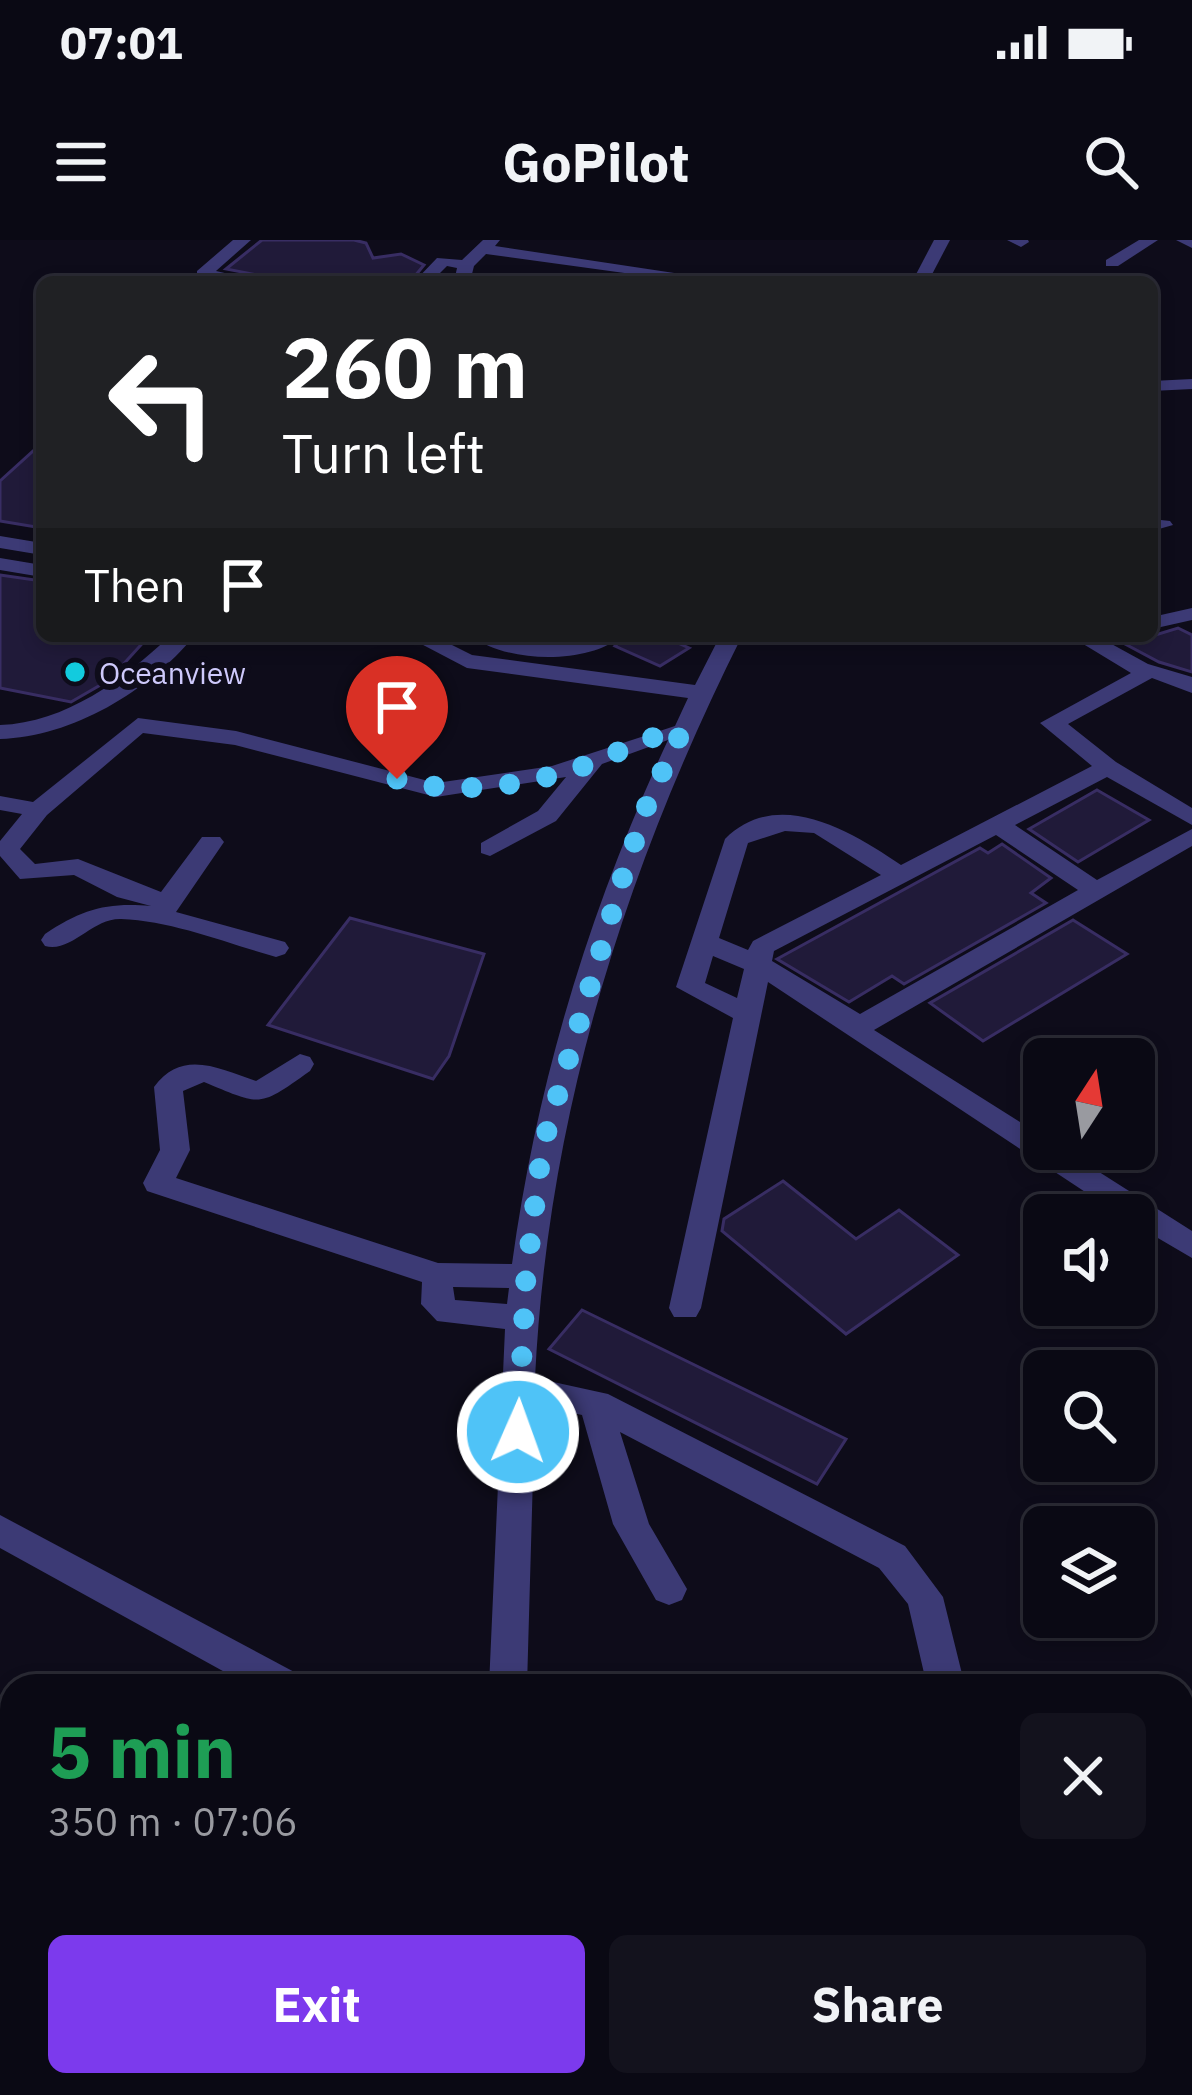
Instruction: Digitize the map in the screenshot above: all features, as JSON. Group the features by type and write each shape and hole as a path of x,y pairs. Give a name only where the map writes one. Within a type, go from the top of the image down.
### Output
{"street":[{"path":"216,276 203,274 243,240"},
{"path":"923,276 942,240"},
{"path":"1112,263 1150,240"},
{"path":"443,262 464,273 488,244 540,269 535,276"},
{"path":"424,245 441,251 443,262"},
{"path":"517,260 669,276"},
{"path":"428,276 443,262"},
{"path":"1158,386 1192,384"},
{"path":"0,542 36,548"},
{"path":"0,564 36,570"},
{"path":"1158,622 1192,614"},
{"path":"0,732 23,734 129,685 176,642"},
{"path":"429,642 466,661 701,694"},
{"path":"501,642 573,647 590,642"},
{"path":"508,1674 523,1318 542,1148 580,1011 649,799 728,642"},
{"path":"1113,642 1142,670 1172,674 1192,686"},
{"path":"1142,670 1132,685 1054,718 1057,728 1192,818"},
{"path":"276,948 165,909 77,867 29,873 7,849 38,810 138,725 298,751 436,790 507,782 591,763 661,734 682,731"},
{"path":"490,848 547,815 591,763"},
{"path":"686,1308 766,942 1108,766"},
{"path":"0,803 38,810"},
{"path":"748,1015 690,987 736,839 747,833 818,822 899,875"},
{"path":"997,824 1093,889"},
{"path":"860,1026 1192,836"},
{"path":"165,909 211,842"},
{"path":"55,940 104,912 165,909"},
{"path":"704,942 759,965 860,1026"},
{"path":"860,1026 859,1033 1192,1246"},
{"path":"300,1064 260,1092 205,1070 188,1070 168,1087 175,1150 158,1183 438,1274 526,1276"},
{"path":"438,1274 437,1304 448,1312 523,1318"},
{"path":"519,1388 596,1404 892,1557 925,1597 943,1674"},
{"path":"596,1404 625,1520 669,1589"},
{"path":"0,1531 263,1674"}],"building":[{"path":"262,240 354,240 366,243 373,258 401,254 424,265 415,276 262,276 226,269"},
{"path":"36,448 36,527 0,521 0,481"},
{"path":"0,575 36,580 36,642 144,642 109,680 71,702 0,688"},
{"path":"1178,628 1192,635 1192,672 1159,662 1121,642 1158,642 1158,634"},
{"path":"619,642 676,642 689,648 660,666 615,646"},
{"path":"1097,790 1149,820 1078,862 1029,829"},
{"path":"1002,844 1051,878 1031,893 1046,903 904,984 892,976 849,1002 777,959 980,848 988,853"},
{"path":"350,918 484,954 449,1056 433,1079 268,1025"},
{"path":"1073,920 1127,954 983,1041 930,1003"},
{"path":"783,1181 856,1239 899,1210 958,1255 846,1334 722,1231 724,1219"},
{"path":"582,1310 846,1439 817,1484 549,1349"}],"place":[{"name":"Oceanview","path":"75,672"}],"route":[{"path":"397,779 436,790 507,782 591,763 661,734 682,731 649,799 623,876 542,1148 526,1276 518,1432"}]}
